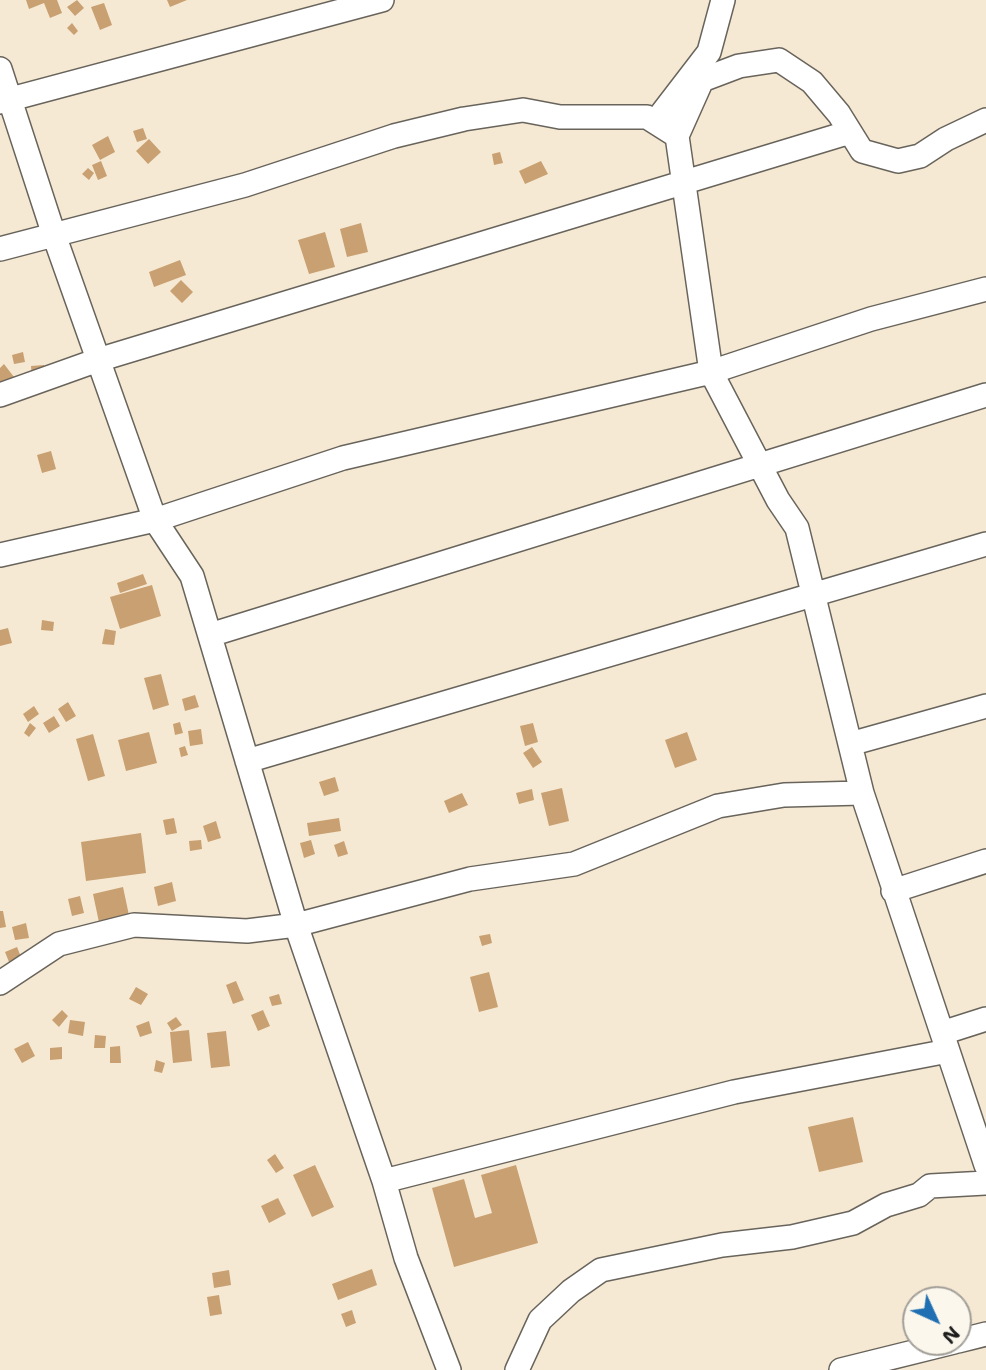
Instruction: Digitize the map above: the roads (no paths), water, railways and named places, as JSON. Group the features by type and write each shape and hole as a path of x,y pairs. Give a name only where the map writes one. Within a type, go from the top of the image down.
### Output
{"street":[{"path":"5,101 382,0"},
{"path":"656,121 709,52 723,0"},
{"path":"986,120 946,139 920,156 898,161 862,151 812,82 779,60 739,66 702,80 677,136 711,372 760,465 797,527 862,793 986,1165"},
{"path":"0,69 5,101 155,520 192,576 296,925 384,1181 406,1258 449,1370"},
{"path":"0,249 245,185 394,136 464,119 523,110 560,117 647,117 677,136"},
{"path":"0,395 98,360 850,132"},
{"path":"0,555 155,520 343,458 711,372 871,319 986,289"},
{"path":"210,635 986,395"},
{"path":"247,761 986,544"},
{"path":"850,744 986,706"},
{"path":"0,983 59,944 134,925 247,931 296,925 470,879 574,864 718,806 784,795 862,793"},
{"path":"893,891 986,861"},
{"path":"384,1181 734,1092 945,1042 986,1019"},
{"path":"517,1370 540,1320 571,1291 601,1270 722,1245 792,1237 853,1223 886,1205 919,1195 930,1186 986,1183"},
{"path":"841,1370 902,1355"}]}
